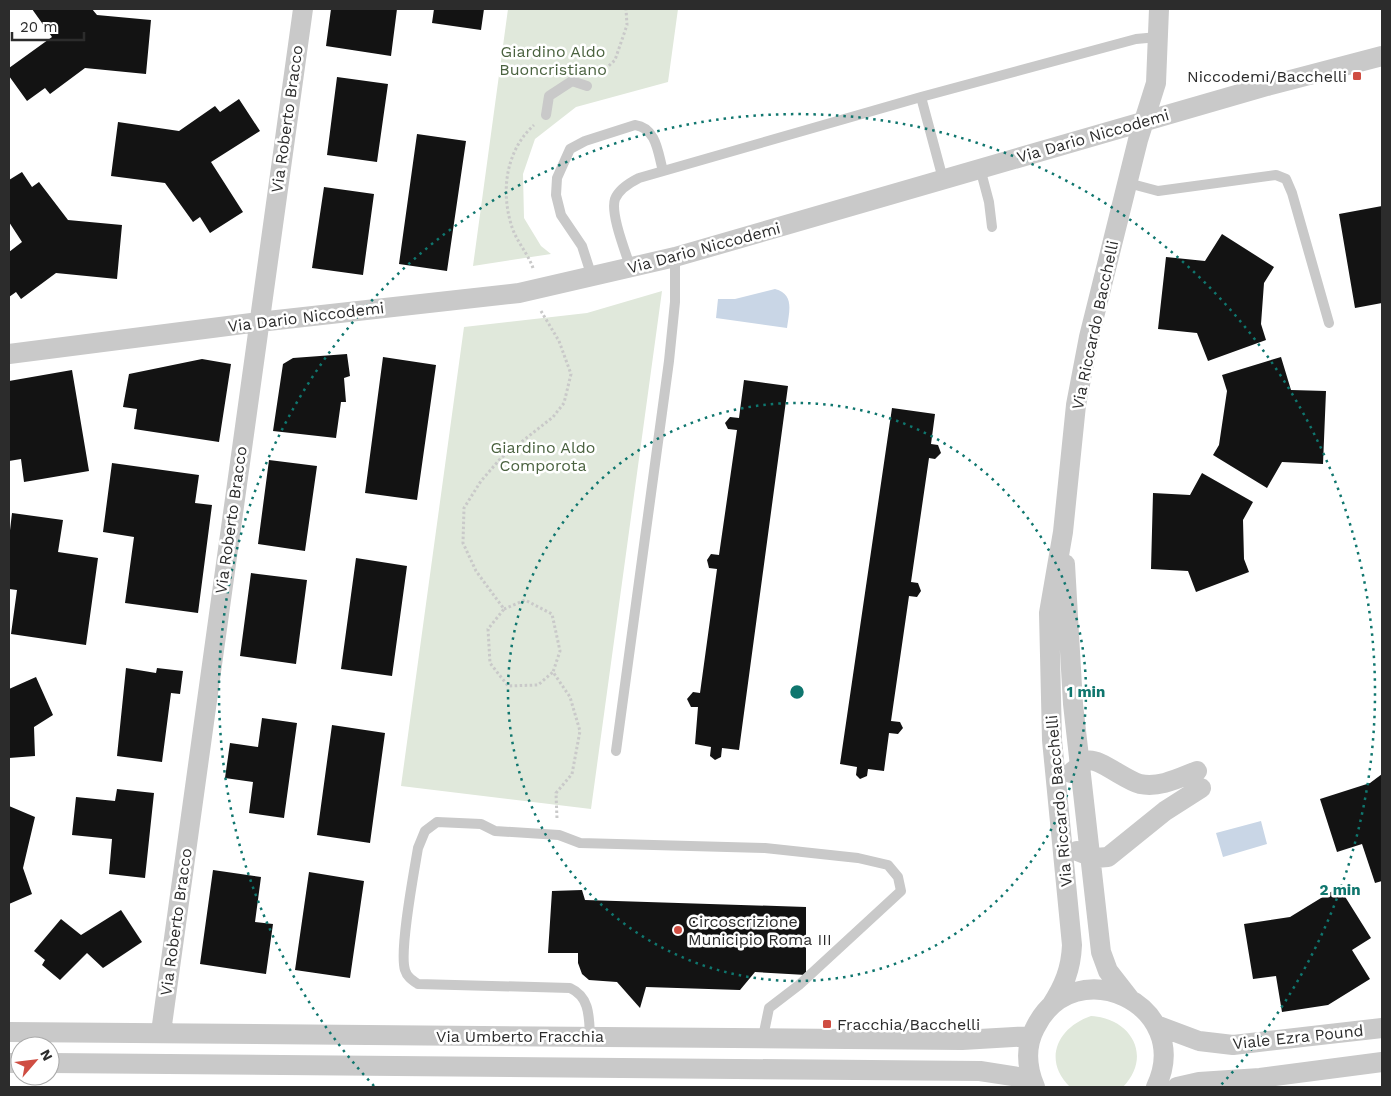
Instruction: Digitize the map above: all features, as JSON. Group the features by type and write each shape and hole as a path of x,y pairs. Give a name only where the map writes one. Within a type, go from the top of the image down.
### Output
{"street":[{"name":"Via Roberto Bracco","path":"161,1032 303,9"},
{"name":"Via Riccardo Bacchelli","path":"1051,1006 1063,988 1071,956 1071,930 1055,784 1049,613 1063,532 1076,405 1082,371 1101,286 1156,83 1159,9"},
{"name":"Via Dario Niccodemi","path":"9,354 259,322 510,294 592,277 675,257 1145,121 1382,56"},
{"name":"Via Riccardo Bacchelli","path":"1063,532 1073,704 1101,952 1108,971 1129,998"},
{"path":"1055,784 1087,761 1095,761 1126,779 1149,785 1199,780 1165,811 1104,858 1089,857 1062,845"},
{"path":"1033,1083 1028,1057 1031,1036 1039,1019 1051,1006 1068,994 1088,989 1110,990 1129,998 1148,1013 1162,1039 1163,1062 1156,1087"},
{"name":"Viale Ezra Pound","path":"1156,1025 1199,1041 1233,1044 1382,1028"},
{"name":"Via Umberto Fracchia","path":"9,1032 962,1040 1031,1036"},
{"path":"1177,1087 1198,1082 1295,1080 1382,1062"},
{"name":"Via Umberto Fracchia","path":"60,1063 980,1071 1033,1083"}],"lane":[{"path":"631,268 614,212 615,200 629,183 921,97 1136,39 1158,38"},
{"path":"546,115 549,96 572,81 587,86"},
{"path":"921,97 943,179"},
{"path":"592,277 582,246 560,215 556,195 557,178 570,149 585,141 635,125 643,126 650,131 654,139 663,172"},
{"path":"980,168 989,202 992,227"},
{"path":"1128,183 1158,191 1276,175 1286,178 1329,323"},
{"path":"616,751 669,361 675,302 675,257"},
{"path":"590,1036 586,1003 579,994 570,988 418,984 409,978 404,969 404,951 418,848 420,839 430,825 437,822 481,824 495,830 559,835 580,843 765,848 858,858 888,865 898,877 901,892 800,985 769,1008 763,1037"}],"path":[{"path":"587,86 615,60 627,25 626,9"},
{"path":"534,271 513,228 506,182 508,166 519,142 546,115"},
{"path":"504,609 476,571 464,543 464,508 481,481 501,458 554,416 564,403 571,374 559,341 544,318"},
{"path":"525,600 552,614 560,651 553,672 538,685 508,686 490,662 488,629 504,609 525,600"},
{"path":"553,672 570,697 580,731 572,774 556,793 559,835"}],"green space":[{"name":"Giardino Aldo Buoncristiano","path":"508,9 678,9 668,82 576,107 535,139 523,174 524,218 541,246 551,254 473,266"},
{"name":"Giardino Aldo Comporota","path":"662,291 591,809 401,786 464,327 587,313"},
{"path":"1091,1016 1105,1018 1117,1024 1127,1031 1133,1041 1137,1051 1136,1063 1132,1075 1123,1087 1070,1087 1062,1077 1057,1066 1056,1056 1062,1036 1079,1021"}],"water":[{"path":"775,289 781,291 788,299 787,328 716,318 718,299 735,299"},
{"path":"1261,821 1267,844 1223,857 1216,833"}],"building":[{"path":"32,9 92,9 97,15 151,20 146,74 85,68 50,94 45,88 27,101 9,76 9,68 52,37"},
{"path":"331,9 397,9 391,56 326,46"},
{"path":"434,9 484,9 481,30 432,23"},
{"path":"337,77 388,84 377,162 327,155"},
{"path":"239,99 260,131 211,162 243,212 210,233 200,217 193,222 165,183 111,176 118,122 179,131 215,106 220,112"},
{"path":"417,134 466,141 447,271 399,264"},
{"path":"22,172 32,187 39,182 68,220 122,225 117,279 56,273 21,299 16,292 9,297 9,252 22,242 9,222 9,180"},
{"path":"324,187 374,194 363,275 312,268"},
{"path":"1382,206 1382,303 1355,308 1339,214"},
{"path":"1222,234 1274,267 1264,283 1261,324 1266,340 1208,361 1197,333 1158,329 1166,257 1205,261"},
{"path":"347,354 350,376 344,378 346,402 341,402 336,438 273,431 283,364 293,358"},
{"path":"383,357 436,365 417,500 365,493"},
{"path":"1281,357 1291,390 1326,391 1323,464 1282,462 1267,488 1213,455 1219,445 1227,391 1222,375"},
{"path":"202,359 231,364 219,442 134,429 137,409 123,407 129,374"},
{"path":"72,370 89,471 24,482 21,459 9,461 9,381"},
{"path":"744,380 788,386 739,750 722,748 721,757 715,760 710,756 711,747 695,744 698,707 691,707 687,699 693,692 700,693 717,569 709,568 707,560 711,554 719,555 737,430 728,429 725,423 730,417 739,418"},
{"path":"892,408 935,414 931,444 938,445 941,453 935,459 929,458 911,582 918,583 921,591 917,597 909,596 891,721 900,722 903,728 898,734 889,733 884,771 868,769 867,776 860,779 856,775 857,767 840,764"},
{"path":"269,460 317,466 305,551 258,544"},
{"path":"112,463 199,475 195,503 212,505 198,613 125,603 134,537 103,532"},
{"path":"1202,473 1253,502 1243,520 1244,559 1249,572 1196,592 1188,571 1151,569 1153,493 1190,495"},
{"path":"12,513 63,520 58,552 98,558 86,645 11,634 17,590 9,589 9,539"},
{"path":"356,558 407,566 392,676 341,669"},
{"path":"251,573 307,580 296,664 240,656"},
{"path":"126,668 156,673 157,668 183,671 180,694 171,693 162,762 117,756"},
{"path":"36,677 53,715 34,727 35,756 9,758 9,689"},
{"path":"262,718 297,723 284,818 249,813 253,782 225,778 230,743 258,747"},
{"path":"332,725 385,733 370,843 317,835"},
{"path":"1382,774 1382,881 1375,883 1362,844 1337,852 1320,799 1370,783"},
{"path":"117,789 154,793 145,878 109,874 112,839 72,835 76,797 115,801"},
{"path":"9,806 35,817 23,868 32,894 9,904"},
{"path":"213,870 261,877 255,922 273,924 266,974 200,964"},
{"path":"309,872 364,881 350,978 295,970"},
{"path":"1339,887 1371,938 1352,950 1370,979 1328,1005 1282,1012 1276,976 1253,979 1244,924 1290,917"},
{"name":"Circoscrizione Municipio Roma III","path":"582,890 585,900 806,907 806,975 755,972 740,990 646,987 640,1008 617,982 589,980 582,974 578,963 578,953 548,953 552,891"},
{"path":"121,910 142,942 103,968 87,953 60,980 42,965 45,960 34,951 61,919 81,935"}],"place":[{"name":"Niccodemi/Bacchelli","path":"1357,76"},
{"name":"Circoscrizione Municipio Roma III","path":"678,930"},
{"name":"Fracchia/Bacchelli","path":"827,1024"}]}
